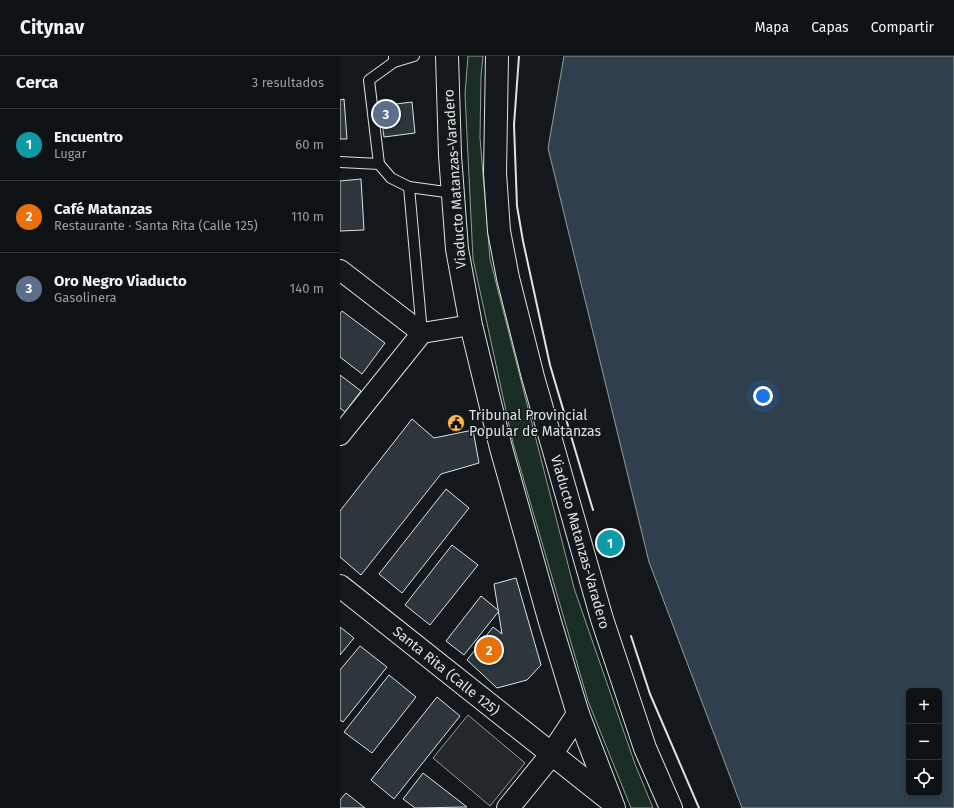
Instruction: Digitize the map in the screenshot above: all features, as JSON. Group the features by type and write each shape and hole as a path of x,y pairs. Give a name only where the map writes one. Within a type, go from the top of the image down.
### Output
{"main road":[{"name":"Viaducto Matanzas-Varadero","path":"447,56 450,155 457,249 471,325 501,448 550,622 578,714 612,806"},
{"name":"Viaducto Matanzas-Varadero","path":"497,56 495,173 499,230 508,278 533,377 602,619 645,748 671,808"},
{"name":"Santa Rita (Calle 125)","path":"340,586 551,755 612,806"},
{"path":"508,808 551,755 578,714"}],"street":[{"path":"340,270 422,333"},
{"path":"340,435 422,333 471,325"}],"lane":[{"path":"414,56 394,59 369,80 379,164 391,178 409,187 453,193"},
{"path":"340,162 379,164"},
{"path":"409,187 422,333"}],"green space":[{"path":"468,56 483,56 481,76 480,138 490,259 574,588 635,764 653,808 631,808 588,701 513,443 473,259 465,94"}],"shaded area":[{"path":"468,715 525,763 490,806 433,758"}],"water":[{"path":"564,56 954,56 954,808 742,808 649,562 548,148"}],"building":[{"path":"344,99 347,139 340,139 340,100"},
{"path":"412,102 415,133 384,137 380,106"},
{"path":"361,179 364,230 340,231 340,181"},
{"path":"342,311 385,343 362,374 340,357 340,314"},
{"path":"340,375 361,391 345,412 340,408"},
{"path":"412,419 434,438 473,430 479,463 441,474 361,575 340,557 340,511"},
{"path":"446,489 469,508 402,593 379,574"},
{"path":"452,545 478,565 430,625 405,605"},
{"path":"516,578 541,665 527,680 497,688 467,660 493,627 502,634 494,584"},
{"path":"481,596 499,611 464,655 446,641"},
{"path":"340,627 354,638 340,655"},
{"path":"360,646 387,667 343,722 340,720 340,670"},
{"path":"389,675 416,697 372,753 344,732"},
{"path":"437,697 460,716 394,799 371,780"},
{"path":"423,773 467,807 415,808 403,799"},
{"path":"346,793 365,808 340,808 340,800"}],"wall":[{"path":"519,56 514,125 517,206 523,241 550,365 593,510"},
{"path":"631,636 650,694 699,808"}],"place":[{"name":"Oro Negro Viaducto","path":"386,114"},
{"name":"Tribunal Provincial Popular de Matanzas","path":"456,423"},
{"name":"Encuentro","path":"610,543"},
{"name":"Café Matanzas","path":"489,650"}]}
